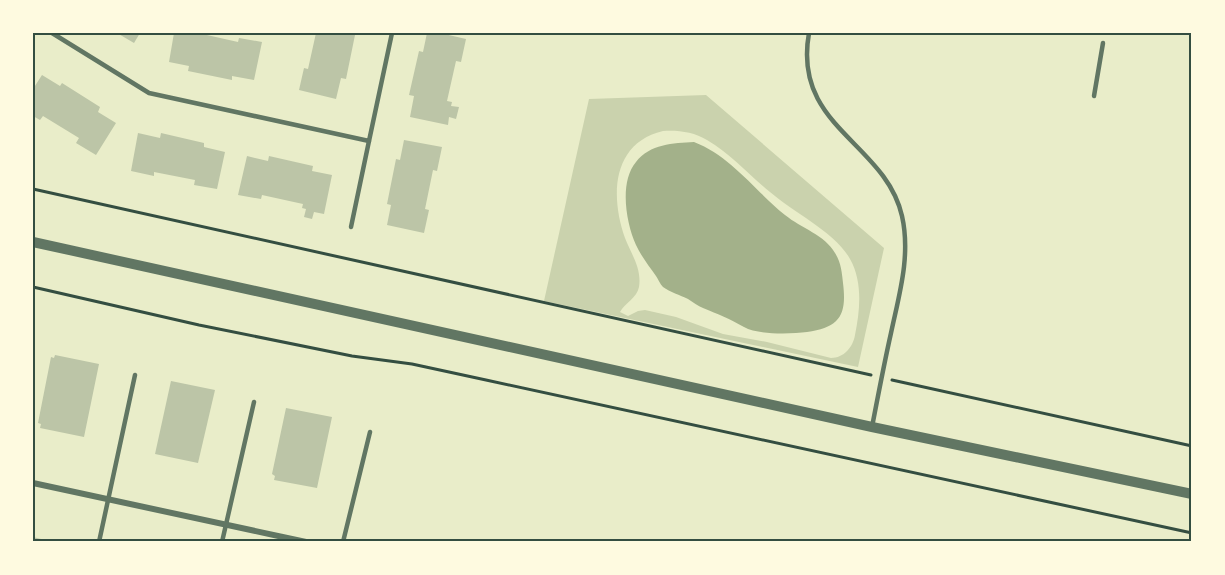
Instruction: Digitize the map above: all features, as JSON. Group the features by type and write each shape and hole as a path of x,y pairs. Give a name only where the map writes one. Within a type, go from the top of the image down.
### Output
{"street":[{"path":"33,242 872,427 1192,494"},
{"path":"33,483 306,542"}],"lane":[{"path":"51,33 148,93 369,141"},
{"path":"351,226 392,33"},
{"path":"809,33 808,72 818,100 885,182 902,216 905,236 905,268 872,427"},
{"path":"1094,96 1103,43"},
{"path":"99,542 135,375"},
{"path":"222,542 254,402"},
{"path":"343,542 370,432"}],"path":[{"path":"33,189 1192,446"},
{"path":"33,287 258,337 486,380 1192,533"}],"shaded area":[{"path":"706,95 884,248 858,367 544,301 589,99","holes":["669,131 697,135 716,146 779,200 825,232 843,249 854,268 859,287 854,339 844,354 831,358 723,334 676,317 645,310 628,316 620,312 636,294 640,280 620,222 617,205 619,173 633,147 646,137"]},
{"path":"694,142 720,156 791,220 819,236 831,247 840,264 844,294 842,311 834,323 807,332 766,333 750,330 662,286 640,253 632,236 626,203 627,180 636,162 648,151 670,144"}],"building":[{"path":"117,33 140,33 134,43"},
{"path":"174,33 198,33 238,42 239,38 262,42 254,80 232,76 232,80 188,71 189,66 169,62"},
{"path":"316,33 355,35 346,79 341,78 336,99 299,90 304,68 308,69"},
{"path":"427,33 440,33 466,39 461,62 456,61 447,101 452,102 451,106 459,107 456,119 449,117 448,125 410,117 414,96 409,95 419,51 423,52"},
{"path":"42,75 60,86 62,83 100,107 98,112 116,123 96,155 76,143 79,138 43,116 40,120 33,116 33,89"},
{"path":"138,133 160,138 161,133 204,143 204,147 225,152 217,189 194,185 195,180 154,172 154,176 131,171"},
{"path":"404,140 442,147 437,171 433,170 425,209 429,210 424,233 387,225 391,205 387,204 396,159 400,160"},
{"path":"247,156 268,161 269,156 313,166 312,171 332,175 324,214 314,212 312,219 304,217 306,209 302,208 303,204 262,195 261,199 238,195"},
{"path":"55,355 99,364 84,437 40,428 41,424 38,423 51,357 54,358"},
{"path":"171,381 215,390 198,463 155,454"},
{"path":"286,408 332,417 317,488 274,480 275,476 272,474"},
{"path":"33,537 41,539 48,542 33,542"}]}
